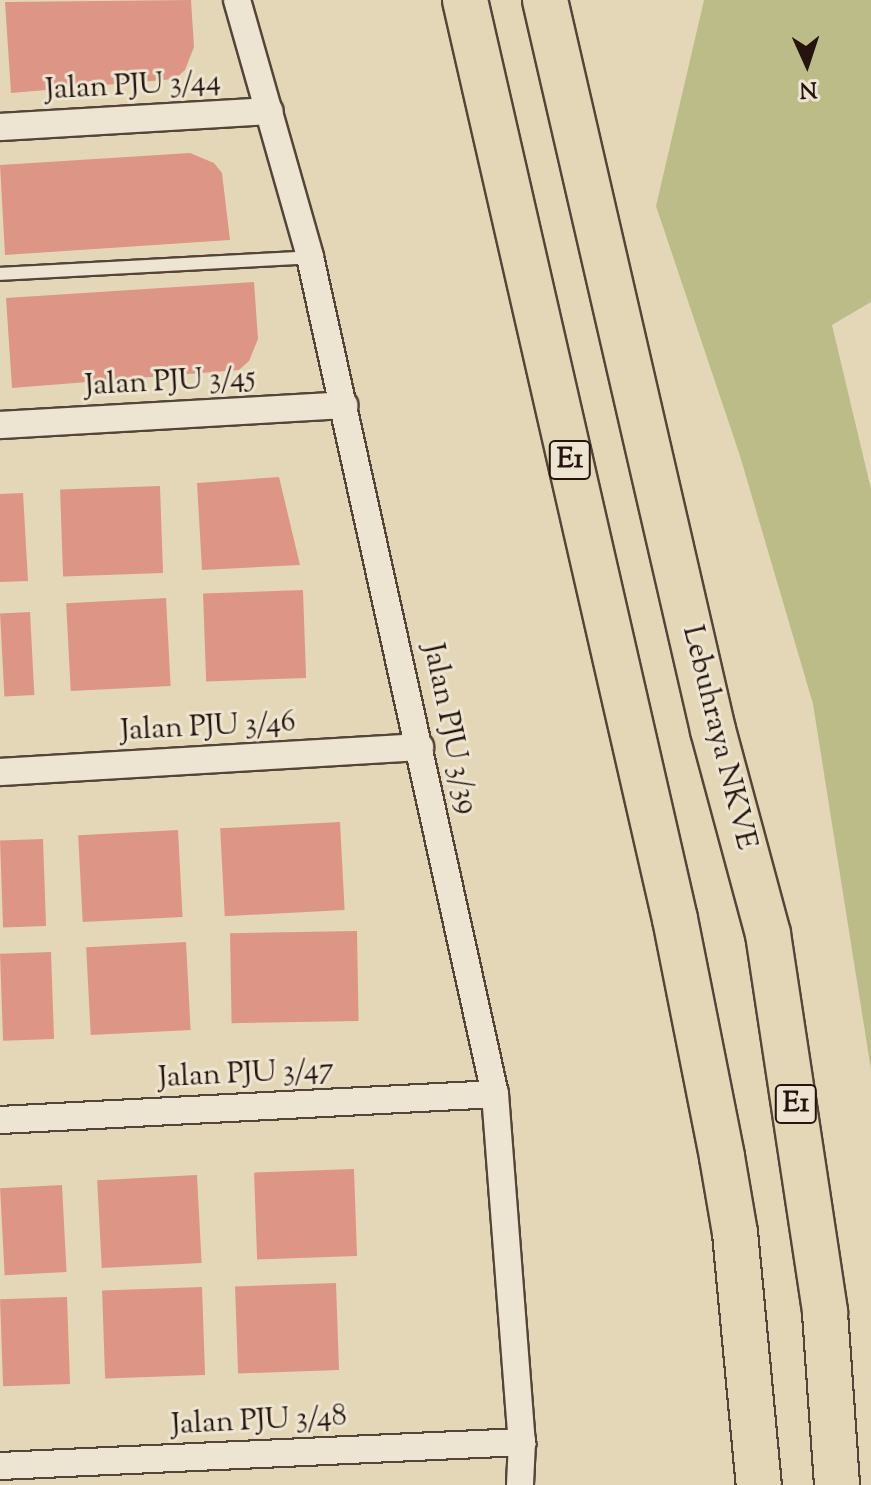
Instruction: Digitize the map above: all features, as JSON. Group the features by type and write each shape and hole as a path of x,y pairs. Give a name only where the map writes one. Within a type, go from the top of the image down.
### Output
{"highway":[{"name":"E1","path":"465,0 675,919 737,1247 759,1485"},
{"name":"Lebuhraya NKVE","path":"545,0 713,730 768,934 825,1313 837,1485"}],"street":[{"name":"Jalan PJU 3/39","path":"237,0 310,257 495,1094 522,1442 520,1485"},
{"name":"Jalan PJU 3/44","path":"0,127 270,111"},
{"name":"Jalan PJU 3/45","path":"0,425 344,405"},
{"name":"Jalan PJU 3/46","path":"0,772 420,747"},
{"name":"Jalan PJU 3/47","path":"0,1120 495,1094"},
{"name":"Jalan PJU 3/48","path":"0,1466 522,1442"}],"lane":[{"path":"0,274 310,257"}],"green space":[{"path":"704,0 871,0 871,302 832,325 871,489 871,1070 813,704 740,456 656,206"}],"building":[{"path":"191,0 194,47 185,70 175,79 11,93 5,2"},
{"path":"190,153 214,163 222,173 230,240 5,255 0,165"},
{"path":"254,282 258,339 249,361 239,370 12,388 6,298"},
{"path":"279,477 300,565 202,570 197,483"},
{"path":"160,486 163,573 63,576 60,489"},
{"path":"23,493 28,581 0,582 0,494"},
{"path":"303,590 306,678 206,681 203,593"},
{"path":"166,598 171,686 71,691 66,603"},
{"path":"30,612 34,695 4,696 0,614"},
{"path":"340,822 345,910 225,916 220,828"},
{"path":"178,830 183,917 83,922 78,835"},
{"path":"43,839 46,926 3,927 0,841"},
{"path":"357,931 359,1021 232,1023 230,933"},
{"path":"186,942 191,1030 91,1035 86,947"},
{"path":"51,952 54,1039 3,1041 0,954"},
{"path":"354,1169 357,1256 257,1259 254,1172"},
{"path":"197,1175 202,1263 102,1268 97,1180"},
{"path":"62,1185 67,1272 5,1275 0,1188"},
{"path":"336,1283 339,1370 238,1373 235,1287"},
{"path":"202,1287 205,1375 105,1378 102,1290"},
{"path":"67,1297 70,1384 3,1386 0,1299"}]}
